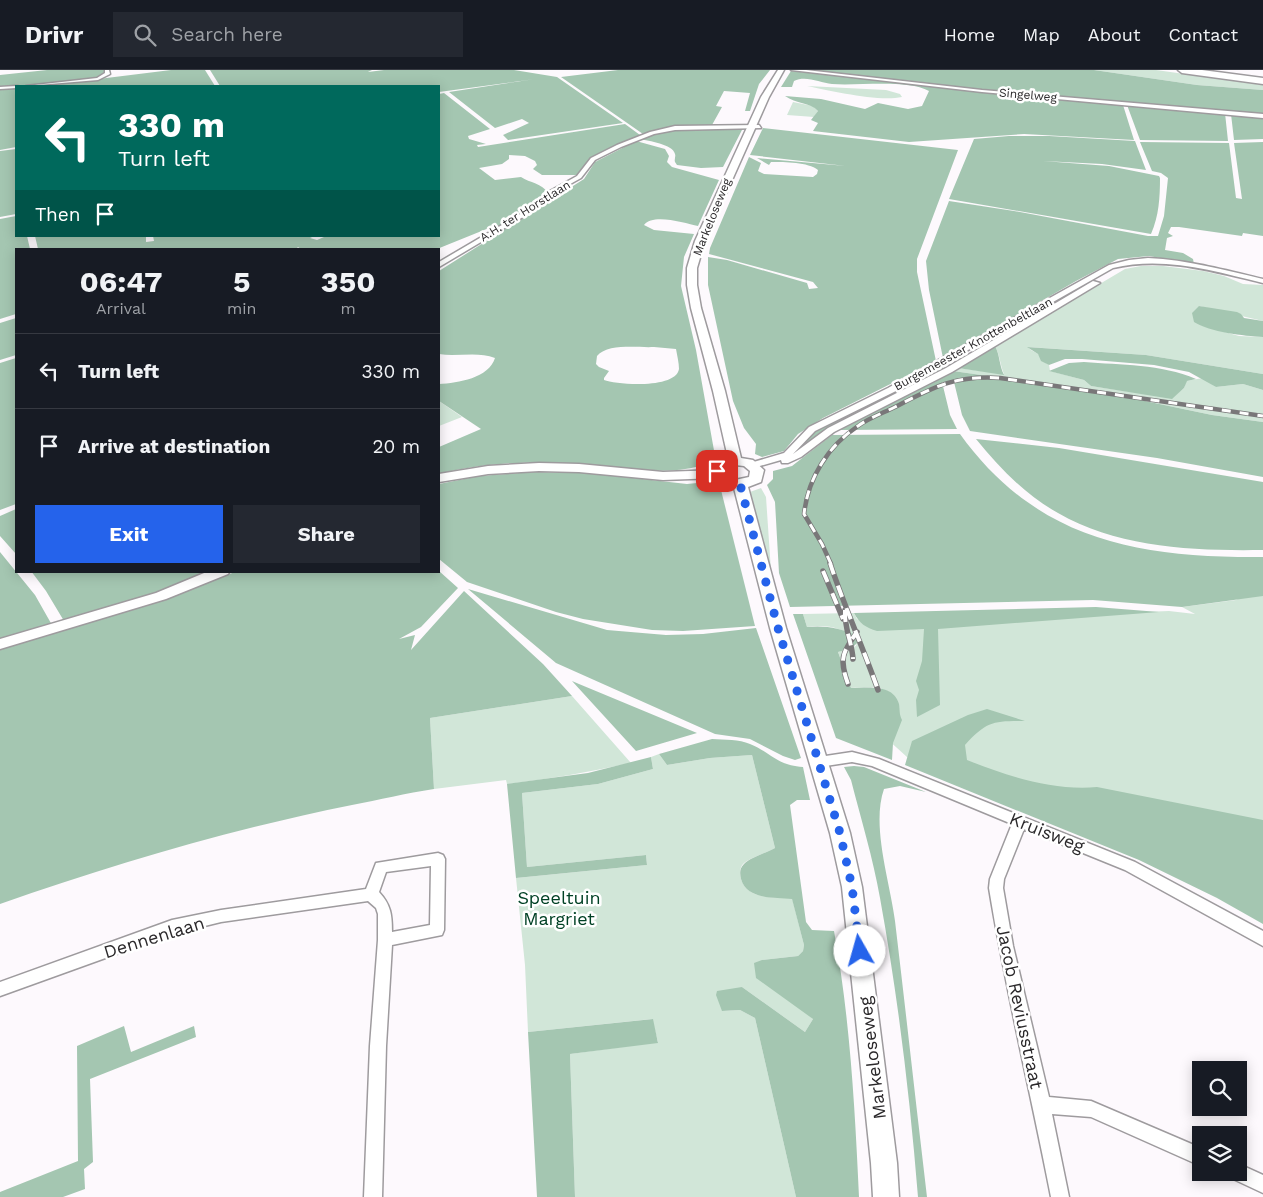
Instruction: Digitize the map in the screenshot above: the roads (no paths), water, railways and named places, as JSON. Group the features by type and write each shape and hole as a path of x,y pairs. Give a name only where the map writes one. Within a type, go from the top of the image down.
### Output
{"highway":[{"path":"1182,70 1263,80"},
{"path":"1204,70 1263,80"}],"main road":[{"name":"Markeloseweg","path":"735,461 696,308 692,285 692,268 700,241 755,126 769,89 781,70"},
{"path":"735,461 755,468 756,478 740,484 723,480 718,474 721,465 735,461"},
{"name":"Markeloseweg","path":"740,484 778,628 840,833 852,887 884,1163 886,1197"}],"street":[{"path":"40,85 98,80 108,74 107,70"},
{"name":"Singelweg","path":"793,70 1000,93 1263,116"},
{"path":"0,88 15,87"},
{"name":"A.H. ter Horstlaan","path":"440,264 526,213 552,192 579,177 593,159 619,146 666,129 694,126 755,126"},
{"name":"Burgemeester Knottenbeltlaan","path":"755,468 787,454 812,429 899,386 1111,266 1124,262 1169,261 1191,264 1205,269"},
{"name":"Burgemeester Knottenbeltlaan","path":"755,468 795,458 824,434 949,370 1115,272 1134,266 1150,265 1205,269 1263,281"},
{"path":"1061,294 1071,297"},
{"path":"440,478 488,470 539,467 580,468 663,476 718,474"},
{"path":"0,644 176,592 219,573"},
{"name":"Kruisweg","path":"819,762 840,758 867,759 1130,866 1263,939"},
{"name":"Jacob Reviusstraat","path":"1020,821 997,879 996,888 1006,946 1042,1105 1060,1197"},
{"path":"373,1197 385,914 382,905 371,894 381,867 438,859 437,930 385,940"},
{"name":"Dennenlaan","path":"0,989 172,927 221,916 371,894"},
{"path":"1042,1105 1091,1109 1192,1153"},
{"path":"1247,1177 1263,1184"}],"railway":[{"path":"831,564 822,544 804,514 810,488 821,464 837,443 862,423 933,388 970,378 1000,378 1263,416"},
{"path":"830,563 856,633"},
{"path":"823,571 843,619"},
{"path":"845,610 850,642"},
{"path":"850,642 856,633"},
{"path":"856,633 878,690"},
{"path":"848,684 843,662 845,651 850,642"},
{"path":"850,642 853,659"}],"park label":[{"name":"Speeltuin Margriet","path":"559,908"}]}
